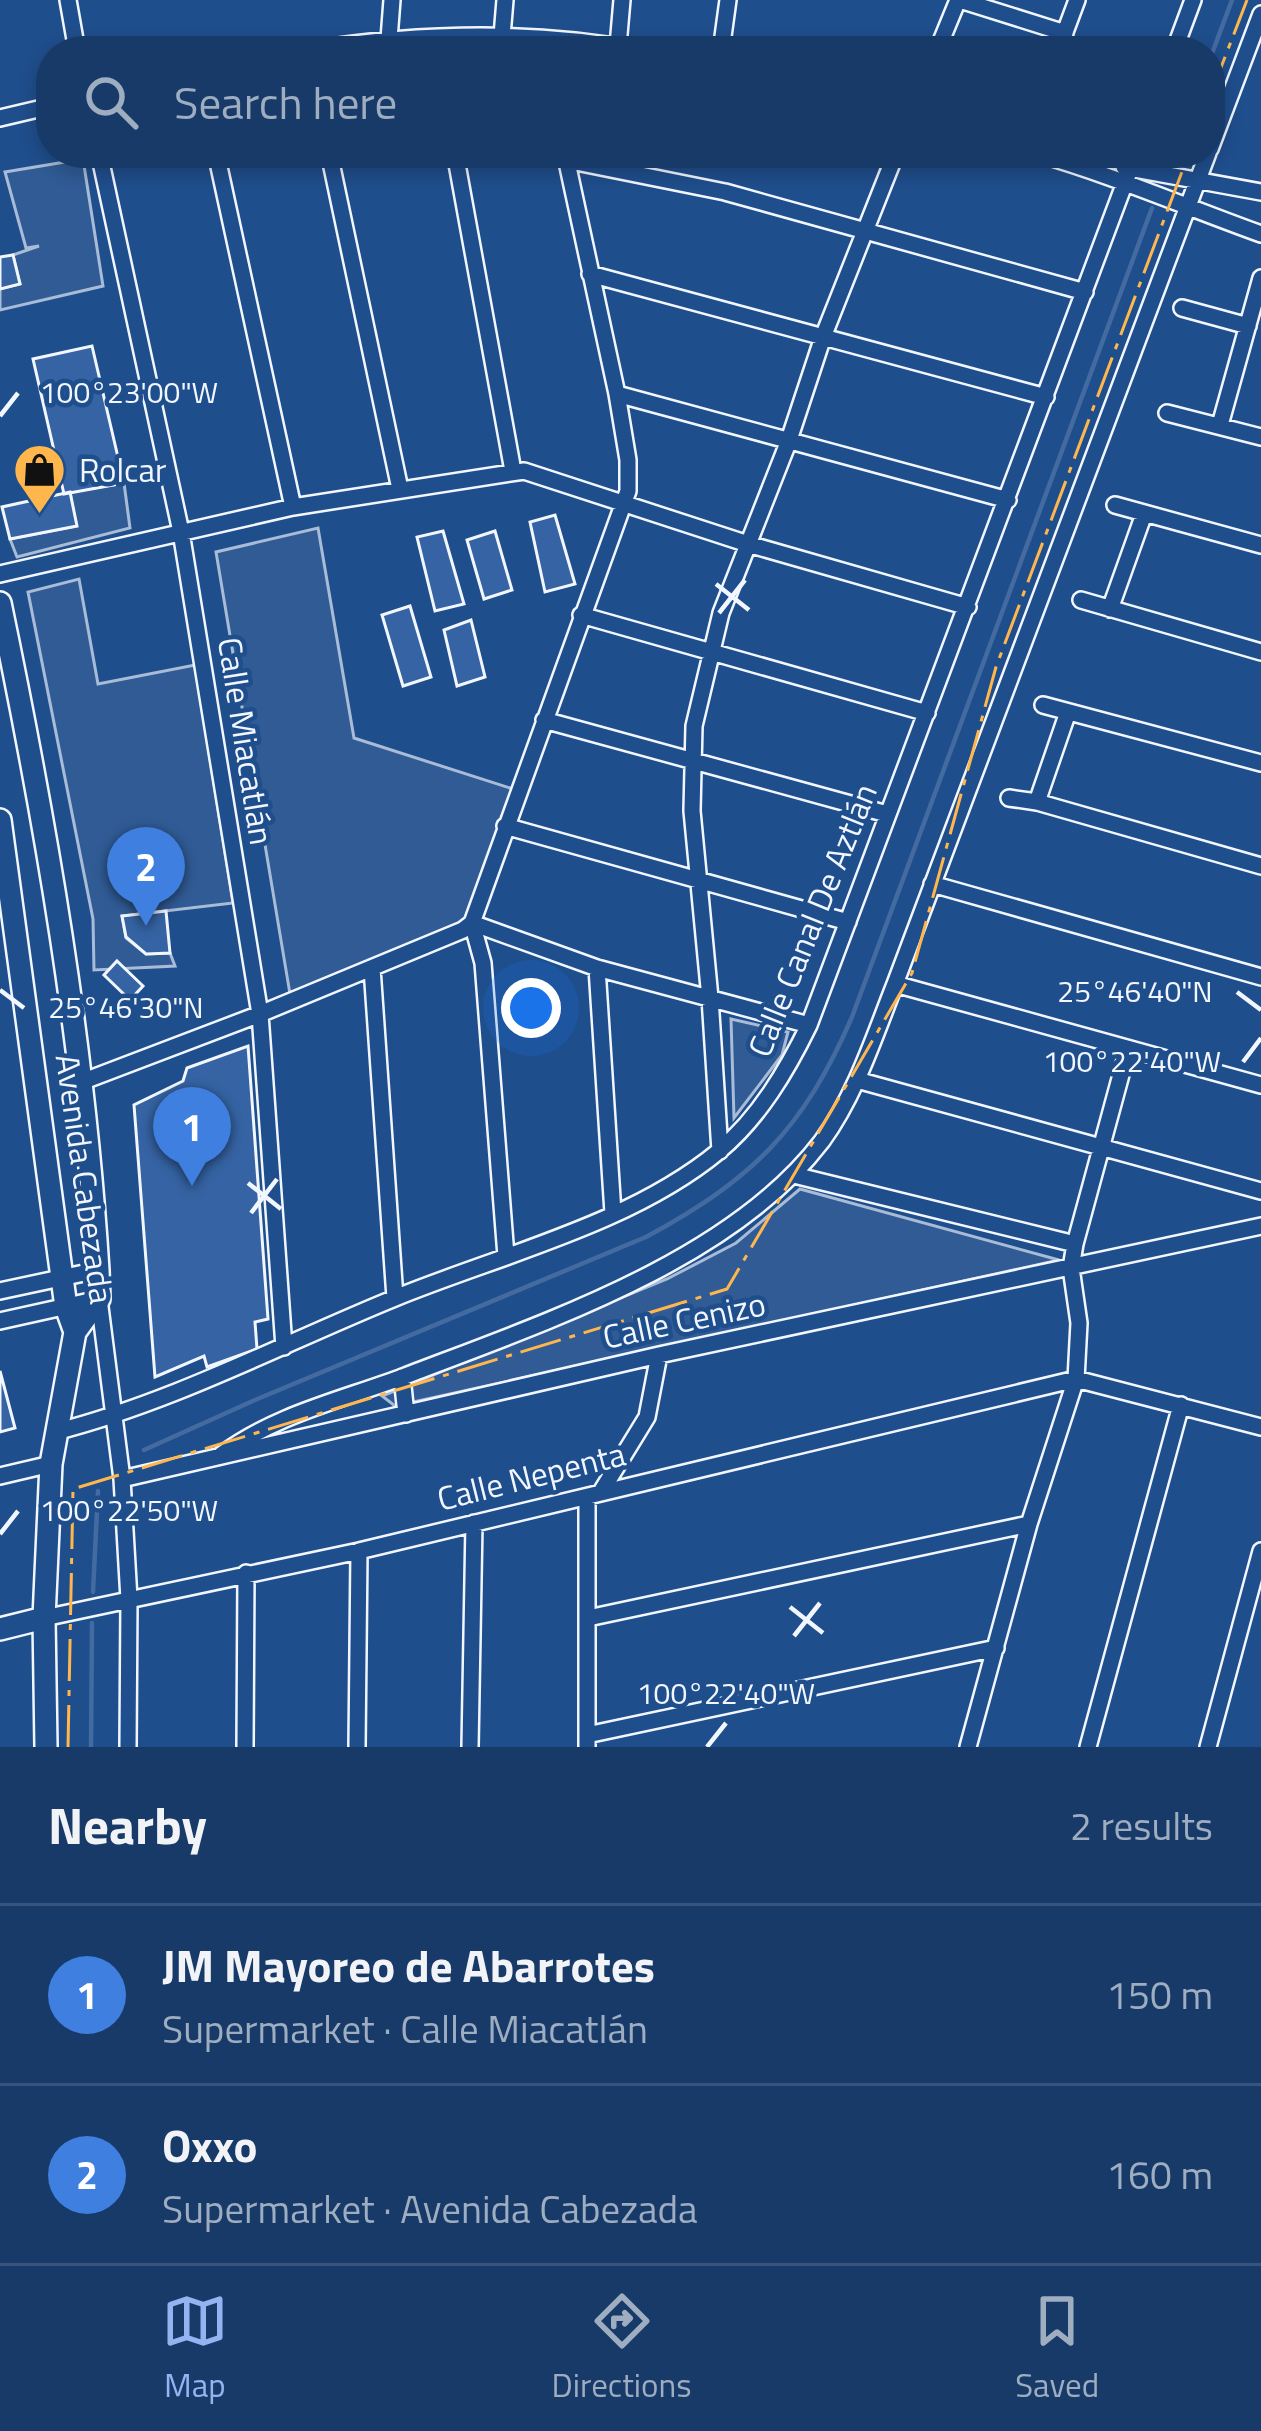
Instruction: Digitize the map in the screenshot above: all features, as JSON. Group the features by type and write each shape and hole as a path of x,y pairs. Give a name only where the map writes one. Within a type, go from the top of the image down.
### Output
{"main road":[{"name":"Avenida Cabezada","path":"0,603 43,808 84,1081 98,1270 99,1299 75,1332 51,1464 44,1618 46,1747"},
{"name":"Avenida Cabezada","path":"0,820 66,1307 75,1332"},
{"name":"Calle Nepenta","path":"0,1629 44,1618"}],"street":[{"path":"68,0 74,36"},
{"path":"388,36 392,0"},
{"path":"502,36 505,0"},
{"path":"619,36 622,0"},
{"path":"723,36 728,0"},
{"path":"944,36 959,0 1065,33"},
{"path":"1064,36 1077,0"},
{"path":"1180,36 1193,0"},
{"path":"1225,109 1261,14"},
{"path":"0,118 36,110"},
{"name":"Calle Miacatlán","path":"101,168 181,532 260,1014 284,1347"},
{"path":"220,168 293,507"},
{"path":"331,168 400,489"},
{"path":"458,168 513,471"},
{"path":"84,1081 260,1014 472,923 625,502 629,469 617,394 568,168"},
{"path":"618,168 702,186 1085,292"},
{"path":"720,1150 691,762 710,650 890,168"},
{"path":"1087,168 1261,234"},
{"path":"1097,171 1107,168"},
{"name":"Calle Canal De Aztlán","path":"55,1432 115,1417 395,1298 614,1213 720,1150 777,1084 809,1025 1131,168"},
{"path":"1161,168 1261,192"},
{"path":"221,1455 276,1420 402,1377 571,1310 689,1253 745,1219 794,1175 825,1137 857,1080 895,984 1202,168"},
{"path":"590,274 1046,397"},
{"path":"1220,425 1261,278"},
{"path":"1182,308 1248,326"},
{"path":"617,394 1008,500"},
{"path":"1167,412 1261,437"},
{"path":"0,574 293,507 513,471 536,473 748,544 968,607"},
{"path":"1114,505 1261,545"},
{"path":"1110,609 1144,514"},
{"path":"1081,600 1261,652"},
{"path":"581,615 927,713"},
{"path":"1043,705 1261,764"},
{"path":"1037,802 1068,712"},
{"path":"544,720 887,814"},
{"path":"1009,798 1261,866"},
{"path":"505,826 848,922"},
{"path":"932,884 1261,977"},
{"path":"472,923 597,968 809,1025"},
{"path":"472,923 483,963 506,1256"},
{"path":"372,968 395,1298"},
{"path":"597,968 614,1213"},
{"path":"895,984 1261,1085"},
{"path":"968,1747 1029,1524 1076,1379 1075,1244 1127,1049"},
{"path":"857,1080 1261,1191"},
{"path":"794,1175 1075,1244"},
{"name":"Calle Cenizo","path":"122,1479 659,1355 1261,1226"},
{"path":"0,1291 98,1270"},
{"path":"0,1321 99,1299"},
{"name":"Avenida Cabezada","path":"99,1299 122,1479 129,1599 128,1747"},
{"path":"659,1355 647,1417 594,1494 587,1741 996,1648"},
{"path":"402,1377 406,1414"},
{"path":"1076,1379 1261,1427"},
{"name":"Calle Nepenta","path":"44,1618 359,1551 1076,1379"},
{"path":"1088,1747 1181,1405"},
{"path":"0,1476 51,1464"},
{"path":"470,1747 474,1523"},
{"path":"588,1618 1029,1524"},
{"path":"357,1747 359,1551"},
{"path":"1208,1747 1261,1551"},
{"path":"244,1747 247,1573"}],"shaded area":[{"path":"36,167 84,168 103,286 0,310 0,289 20,284 13,255 39,246 26,248 5,172"},
{"path":"124,483 130,528 17,557 10,539 76,526 70,492"},
{"path":"318,528 354,738 513,789 466,922 290,994 216,552"},
{"path":"79,579 98,684 195,665 233,903 122,916 126,938 146,954 170,953 175,966 94,970 93,919 28,592"},
{"path":"731,1019 788,1032 782,1055 734,1118"},
{"path":"800,1189 1059,1260 395,1406 382,1396 667,1279 736,1243"}],"building":[{"path":"13,255 20,284 0,289 0,257"},
{"path":"92,346 124,483 64,494 33,359"},
{"name":"Rolcar","path":"70,492 77,526 10,539 2,507"},
{"path":"555,515 575,584 545,592 530,522"},
{"path":"443,531 464,604 435,611 417,537"},
{"path":"495,531 512,590 484,599 467,540"},
{"path":"410,606 431,677 403,686 382,615"},
{"path":"471,620 485,677 457,686 444,630"},
{"path":"166,911 170,953 146,954 126,937 122,916"},
{"path":"117,961 143,986 130,1000 104,975"},
{"path":"248,1046 268,1319 255,1322 257,1349 207,1367 204,1356 155,1377 134,1105 183,1081 187,1068"},
{"path":"0,1371 15,1428 0,1432"}],"waterway":[{"path":"1219,36 1232,0"},
{"path":"144,1450 646,1237 745,1172 794,1121 852,1017 1152,208"},
{"path":"93,1592 98,1491"},
{"path":"91,1747 92,1623"}],"power":[{"path":"1225,57 1247,0"},
{"path":"68,1747 73,1489 727,1289 912,973 996,667 1183,168"}],"place":[{"name":"Rolcar","path":"40,516"},
{"name":"Oxxo","path":"146,926"},
{"name":"JM Mayoreo de Abarrotes","path":"192,1186"}]}
